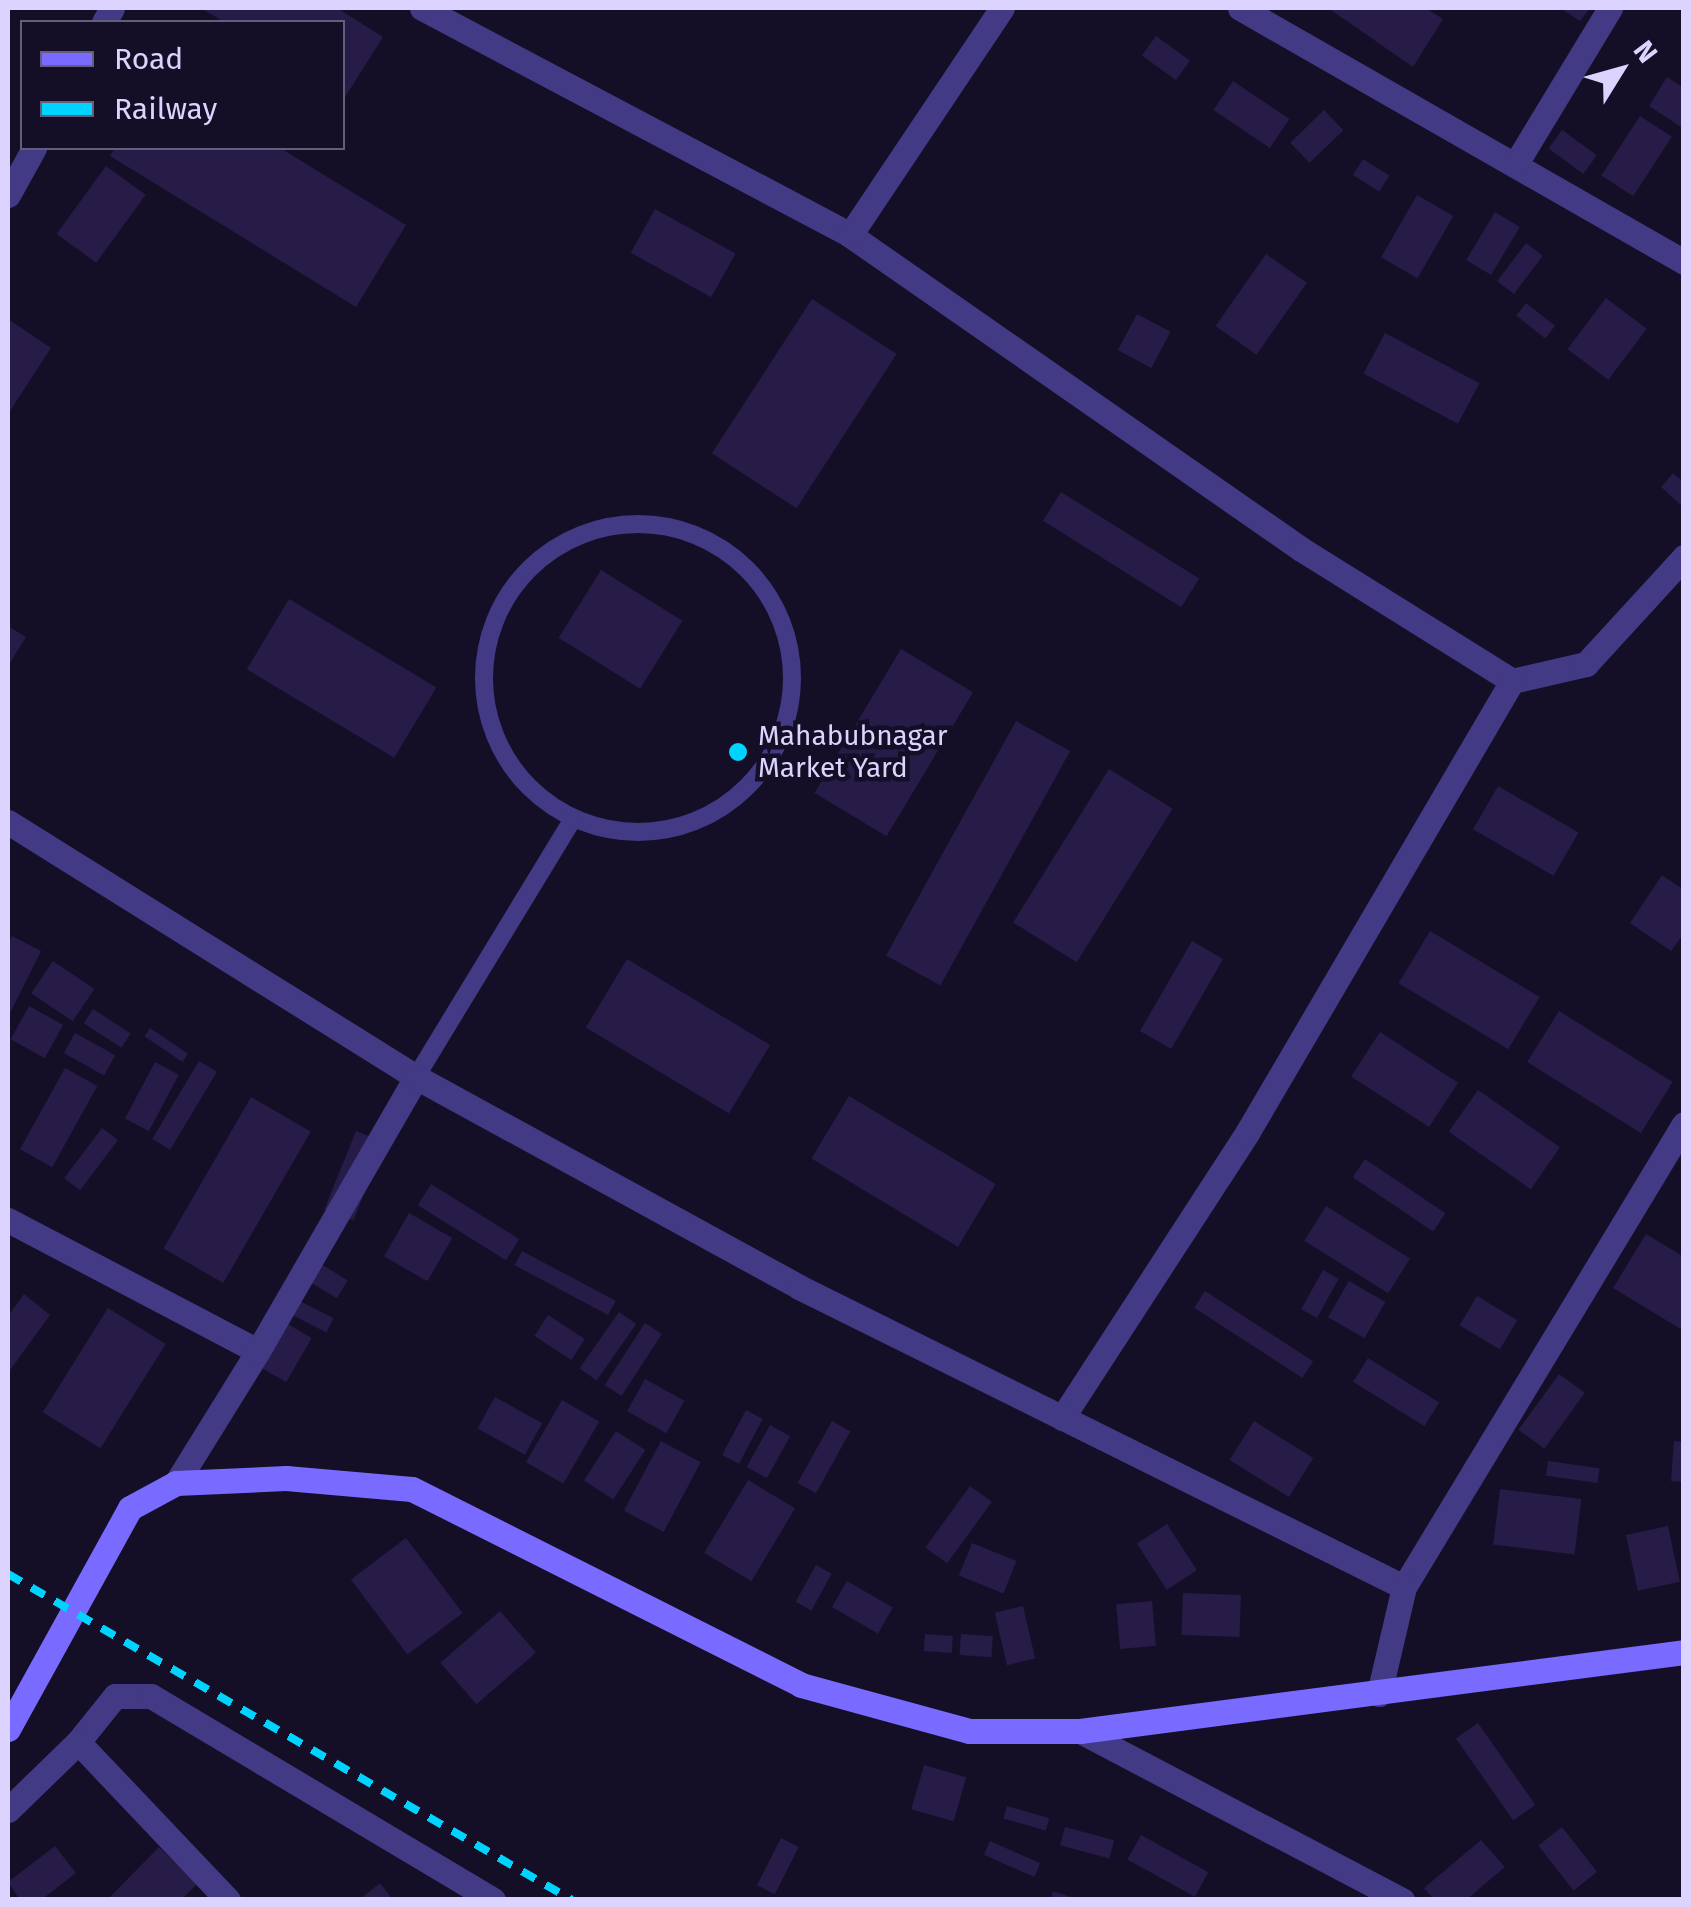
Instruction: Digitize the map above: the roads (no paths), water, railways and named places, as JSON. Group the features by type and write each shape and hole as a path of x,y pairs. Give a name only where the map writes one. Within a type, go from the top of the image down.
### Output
{"main road":[{"path":"8,1729 130,1508 176,1483 286,1478 412,1488 800,1685 969,1732 1080,1731 1684,1652"}],"street":[{"path":"422,8 850,235 1301,549 1512,681 1586,664 1684,557"},
{"path":"850,235 1002,8"},
{"path":"1240,8 1684,262"},
{"path":"1516,164 1610,8"},
{"path":"8,195 33,150"},
{"path":"1062,1418 1247,1132 1512,681"},
{"path":"8,822 416,1078 798,1287 1404,1587"},
{"path":"176,1483 258,1351 416,1078"},
{"path":"1379,1694 1404,1587 1684,1124"},
{"path":"8,1220 258,1351"},
{"path":"8,1810 78,1742 116,1696 152,1696 493,1900"},
{"path":"1080,1731 1402,1900"},
{"path":"78,1742 228,1900"}],"lane":[{"path":"629,523 680,529 726,551 763,587 787,632 794,684 784,734 758,778 720,811 673,831 622,833 572,819 530,790 500,748 484,700 486,648 503,600 536,561 580,534 629,523"},
{"path":"416,1078 572,819"}],"railway":[{"path":"8,1574 572,1900"}],"place":[{"name":"Mahabubnagar Market Yard","path":"738,752"}]}
